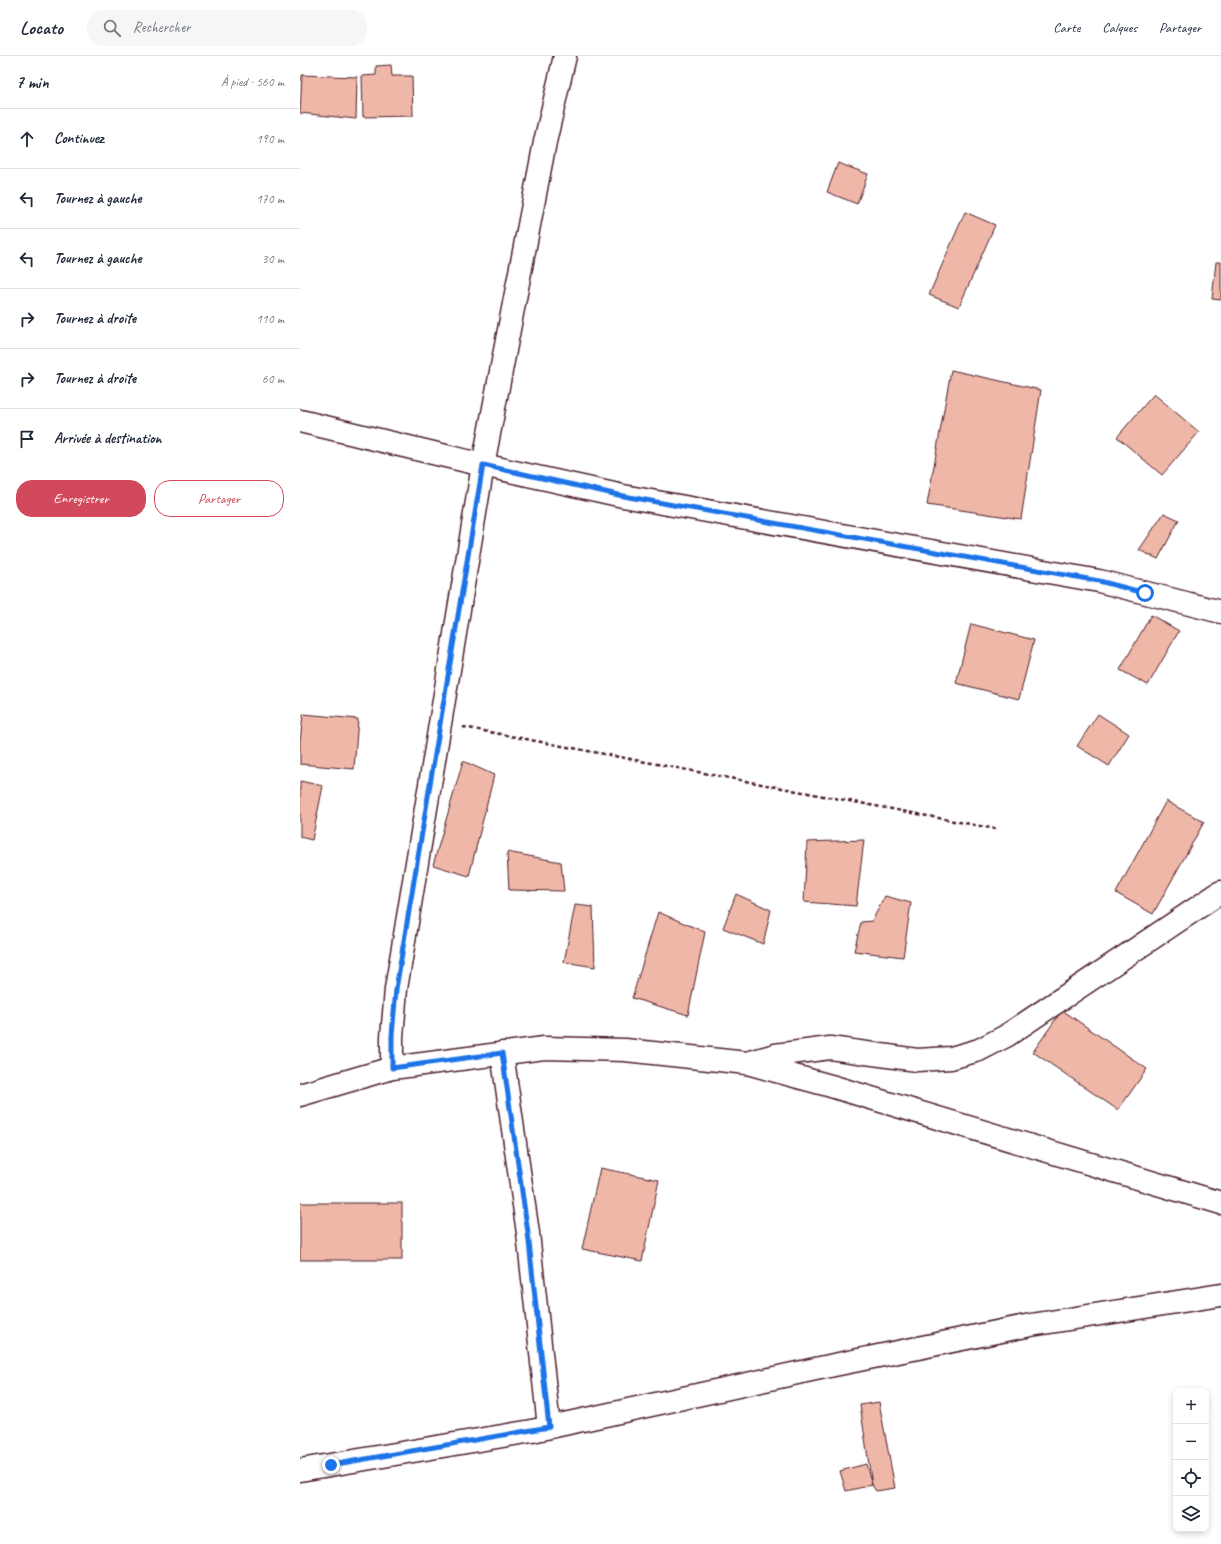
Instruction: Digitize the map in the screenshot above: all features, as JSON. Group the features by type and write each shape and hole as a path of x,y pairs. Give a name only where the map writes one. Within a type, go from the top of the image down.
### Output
{"street":[{"path":"392,1068 392,1036 396,989 483,465 564,56"},
{"path":"300,421 483,465 623,496 1099,581 1221,612"},
{"path":"747,1063 775,1055 830,1048 918,1060 952,1058 979,1050 1006,1036 1221,892"},
{"path":"300,1094 392,1068 544,1048 625,1050 747,1063 1221,1203"},
{"path":"502,1053 528,1233 549,1427"},
{"path":"300,1470 549,1427 1031,1325 1221,1295"}],"path":[{"path":"441,722 996,829"}],"building":[{"path":"391,65 392,76 412,76 413,116 363,117 362,76 376,75 376,66"},
{"path":"302,75 357,77 356,119 300,113"},
{"path":"838,163 868,174 857,204 827,192"},
{"path":"965,212 995,225 959,307 929,295"},
{"path":"1216,262 1221,262 1221,300 1212,299"},
{"path":"951,370 1041,390 1021,519 927,505"},
{"path":"1154,394 1199,432 1162,475 1117,437"},
{"path":"1164,513 1179,520 1158,559 1139,550"},
{"path":"1151,615 1179,631 1148,685 1120,670"},
{"path":"971,624 1034,640 1019,699 956,683"},
{"path":"303,714 358,719 354,769 300,764 300,742"},
{"path":"1098,714 1129,734 1109,766 1077,746"},
{"path":"463,761 494,775 469,876 433,865"},
{"path":"300,781 323,786 312,840 300,837"},
{"path":"1166,801 1204,822 1153,914 1116,893"},
{"path":"864,840 856,906 804,902 807,842"},
{"path":"507,852 561,862 564,891 509,890"},
{"path":"736,894 771,910 763,944 723,928"},
{"path":"885,896 911,903 903,957 854,951 861,922 872,921"},
{"path":"575,905 593,907 595,967 564,962"},
{"path":"658,912 705,932 688,1015 632,998"},
{"path":"1062,1010 1147,1069 1118,1110 1033,1052"},
{"path":"600,1168 659,1180 642,1261 582,1249"},
{"path":"300,1203 402,1203 402,1260 300,1260"},
{"path":"879,1402 895,1488 876,1491 872,1485 860,1405"},
{"path":"866,1464 872,1485 846,1491 840,1471"}],"route":[{"path":"331,1465 516,1434 549,1427 528,1233 502,1053 392,1068 392,1036 396,989 483,465 623,496 1099,581 1145,593"}]}
